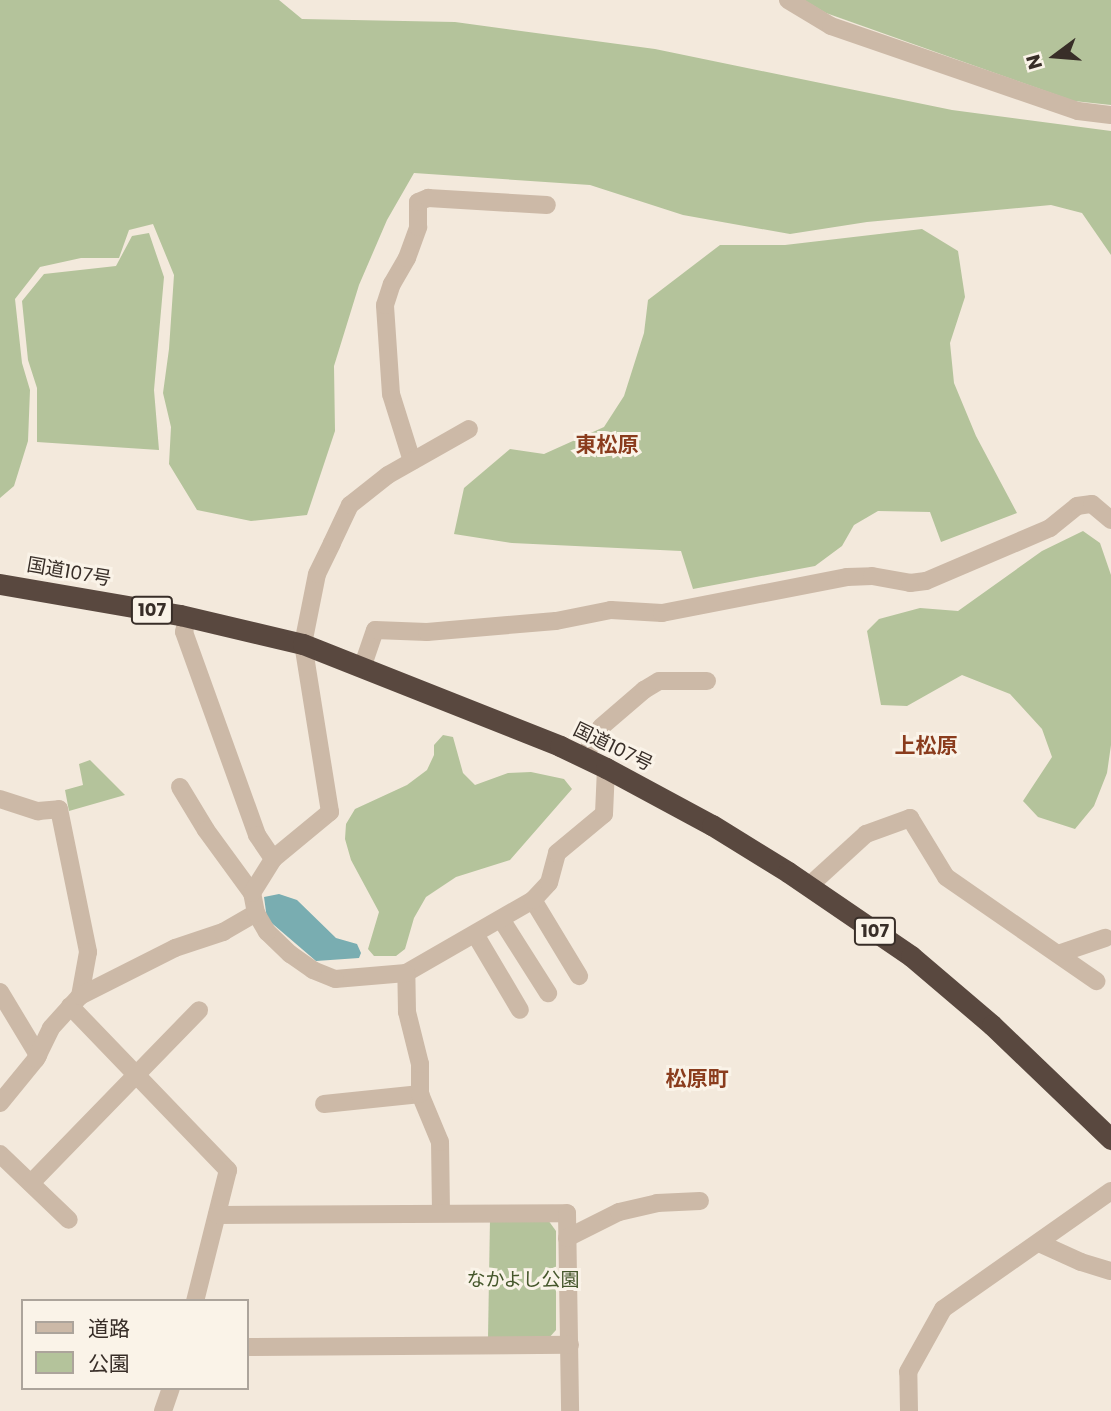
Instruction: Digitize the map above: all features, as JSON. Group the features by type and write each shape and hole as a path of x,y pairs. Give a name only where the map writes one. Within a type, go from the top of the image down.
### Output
{"highway":[{"name":"国道107号","path":"0,584 187,617 303,644 584,757 712,825 911,956 999,1032 1111,1139"}],"street":[{"path":"788,0 831,26 1078,111 1111,115"},
{"path":"412,461 391,394 385,305 418,227 418,202 428,198 547,205"},
{"path":"252,893 273,859 330,812 303,644 317,574 350,505 388,475 469,429"},
{"path":"362,668 375,630 427,632 556,621 611,611 662,613 848,577 872,576 910,583 926,581 1050,528 1077,506 1092,504 1111,520"},
{"path":"187,617 184,632 257,835 273,859"},
{"path":"584,757 601,727 644,690 659,681 707,681"},
{"path":"180,787 206,830 252,893 256,913 267,932 290,954 335,979 406,973 533,900 549,883 557,853 604,814 606,768"},
{"path":"0,799 37,811 59,809 88,952 75,1001"},
{"path":"808,886 866,834 910,818 946,877 1096,981"},
{"path":"533,900 579,976"},
{"path":"0,1103 38,1055 51,1028 75,1001 175,948 223,932 256,913"},
{"path":"501,919 548,993"},
{"path":"475,934 520,1010"},
{"path":"1058,954 1105,938"},
{"path":"406,973 407,1012 420,1064 420,1094 440,1142 441,1212"},
{"path":"0,992 38,1055"},
{"path":"75,1001 136,1075 228,1170 196,1299"},
{"path":"30,1183 199,1010"},
{"path":"324,1104 420,1094"},
{"path":"0,1154 69,1220"},
{"path":"909,1411 908,1372 943,1309 1111,1191"},
{"path":"567,1238 619,1212 657,1203 700,1201"},
{"path":"217,1215 567,1213 570,1411"},
{"path":"1039,1243 1080,1262 1111,1271"},
{"path":"248,1347 570,1345"},
{"path":"163,1411 169,1390"}],"green space":[{"path":"0,0 279,0 302,19 455,22 655,49 952,110 1111,131 1111,255 1082,213 1051,205 867,222 790,234 683,215 590,185 414,173 387,220 359,285 334,366 335,431 307,515 251,521 197,510 169,464 171,427 163,393 174,275 153,224 129,230 119,258 81,258 40,267 15,299 22,363 30,390 28,441 14,486 0,498"},
{"path":"804,0 1111,0 1111,105 1074,101 826,13"},
{"path":"922,229 958,251 965,297 950,343 954,383 976,436 1017,513 941,542 930,512 878,511 854,525 842,546 815,566 693,589 681,551 512,543 454,534 464,488 510,449 544,454 604,427 624,396 644,333 648,300 720,245 785,245"},
{"path":"149,233 164,277 154,390 159,450 37,442 37,388 28,360 22,301 44,274 116,266 132,236"},
{"path":"1083,531 1100,543 1111,575 1111,745 1107,773 1094,806 1075,829 1038,817 1023,801 1052,757 1042,729 1010,694 962,675 907,706 881,705 867,631 879,619 920,608 958,611 1042,551"},
{"path":"443,735 453,737 463,773 475,785 508,773 531,772 564,779 572,789 510,860 456,877 426,897 414,918 405,949 396,956 374,956 368,949 379,912 351,860 345,839 346,824 355,809 407,785 427,770 434,755 434,745"},
{"path":"90,760 125,795 69,811 65,790 83,785 79,764"},
{"name":"なかよし公園","path":"490,1219 548,1220 556,1231 556,1330 548,1339 488,1338"}],"water":[{"path":"279,894 297,900 336,938 357,944 361,953 359,958 316,961 267,919 264,897"}],"district":[{"name":"東松原","path":"607,445"},
{"name":"上松原","path":"926,746"},
{"name":"松原町","path":"697,1079"}]}
